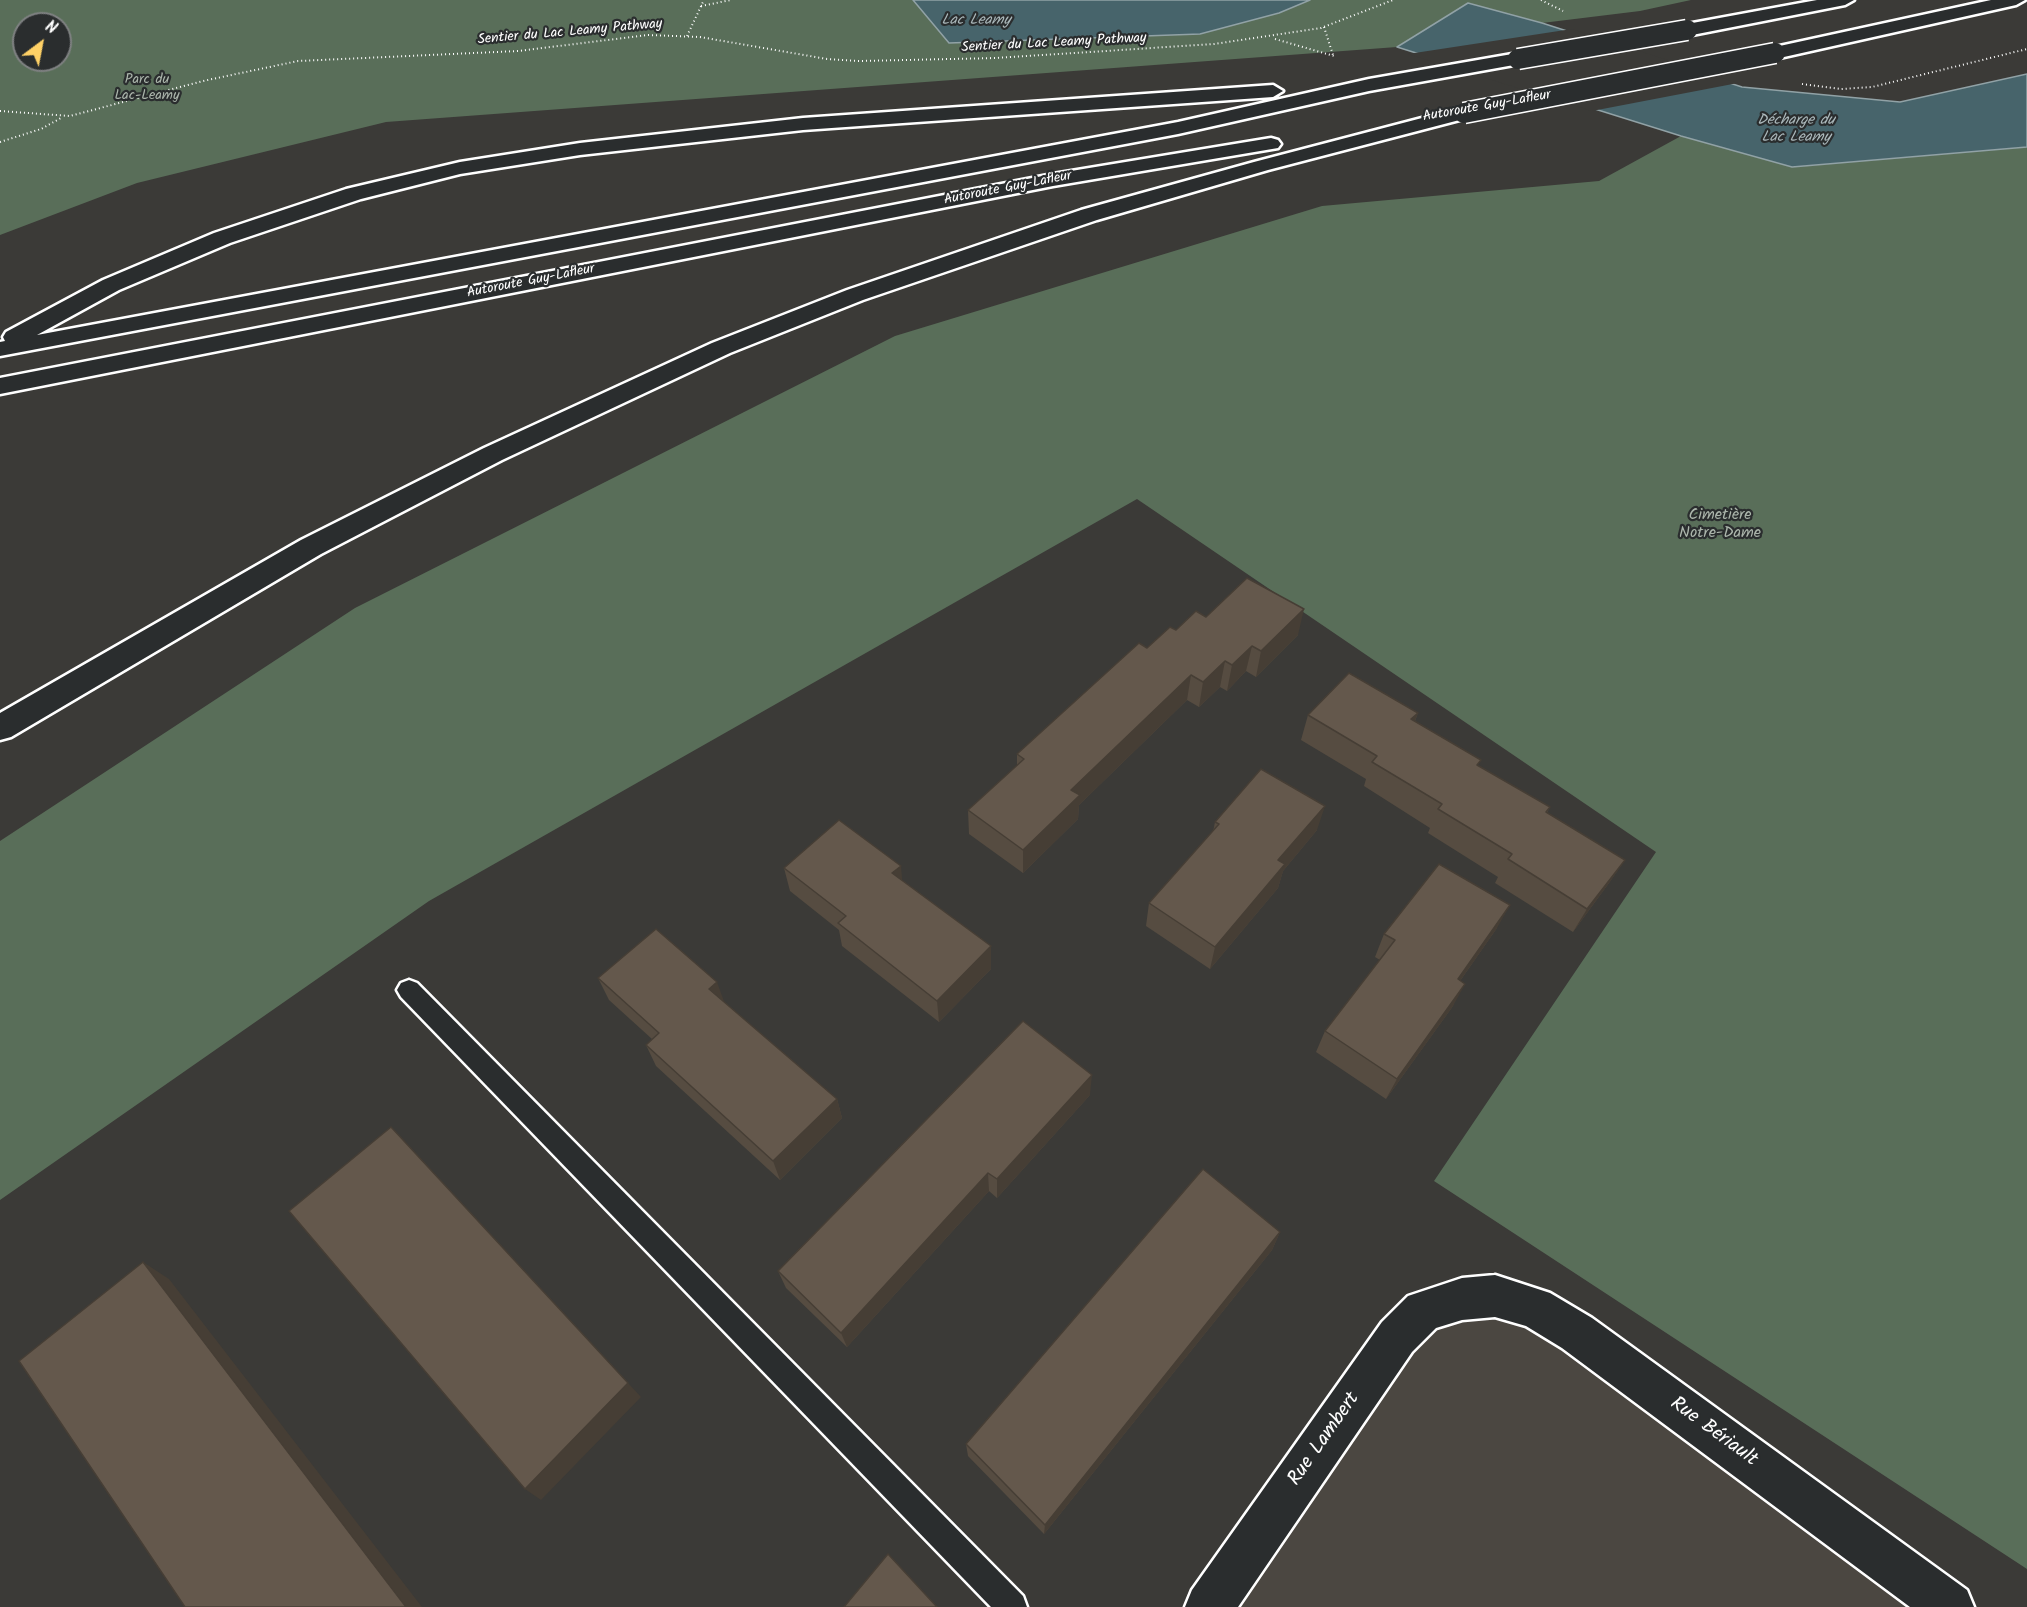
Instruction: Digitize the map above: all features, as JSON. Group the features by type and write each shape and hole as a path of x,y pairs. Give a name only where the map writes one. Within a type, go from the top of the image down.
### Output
{"main road":[{"name":"Autoroute Guy-Lafleur","path":"0,347 1179,128 1369,85 1845,0"},
{"name":"Autoroute Guy-Lafleur","path":"0,387 1053,180 1464,112 1774,53 2016,0"},
{"path":"0,347 128,278 262,223 354,194 431,174 507,160 621,144 836,121 1369,85"},
{"path":"0,728 118,657 311,547 493,454 721,348 855,296 1058,225 1212,179 1464,112"},
{"name":"Rue Bériault","path":"1462,1299 1495,1296 1535,1308 1576,1333 1950,1607"},
{"name":"Rue Lambert","path":"1209,1607 1397,1336 1423,1311 1462,1299"}],"lane":[{"path":"409,990 1012,1607"}],"path":[{"path":"687,36 704,0"},
{"path":"701,6 731,0"},
{"name":"Sentier du Lac Leamy Pathway","path":"0,111 62,117 203,81 298,62 518,51 648,35 687,36 746,43 827,59 860,61 1064,55 1271,38 1324,27 1393,0"},
{"path":"1271,38 1333,56 1324,27"},
{"path":"0,142 41,129 62,117"}],"shaded area":[{"path":"1495,1296 1949,1607 1209,1607 1397,1337"}],"green space":[{"name":"Parc du Lac-Leamy","path":"0,0 1691,0 1640,11 1542,23 1468,3 1397,47 386,122 137,183 0,235"},
{"name":"Cimetière Notre-Dame","path":"1681,136 1792,167 2027,147 2027,1569 1434,1181 1656,852 1137,499 429,901 0,1200 0,841 355,608 895,336 1322,206 1599,181"}],"water":[{"name":"Lac Leamy","path":"913,0 1310,0 1279,13 1200,34 949,43"},
{"name":"Décharge du Lac Leamy","path":"1468,3 1542,23 1742,87 1900,102 2027,74 2027,147 1792,167 1681,136 1397,47"}],"pier":[{"path":"1572,29 1738,83 1592,111 1408,54"}],"building":[{"path":"1247,578 1304,609 1261,651 1252,646 1232,665 1225,661 1203,682 1191,675 1071,790 1080,795 1023,850 968,810 1024,759 1017,754 1139,643 1147,648 1170,627 1176,630 1196,611 1206,617"},
{"path":"1349,673 1418,713 1411,719 1481,760 1477,765 1550,807 1546,812 1625,860 1587,909 1508,859 1512,854 1438,809 1442,804 1372,762 1377,756 1308,715"},
{"path":"1261,769 1325,806 1278,860 1285,864 1215,947 1149,903 1219,824 1215,822"},
{"path":"839,820 901,866 892,873 991,946 937,1001 838,923 846,916 784,868"},
{"path":"1439,864 1510,905 1458,979 1465,984 1397,1079 1325,1031 1395,940 1384,934"},
{"path":"656,929 717,982 709,989 837,1099 773,1161 646,1045 659,1033 598,978"},
{"path":"1023,1021 1092,1075 997,1179 988,1173 841,1333 778,1271"},
{"path":"391,1127 628,1383 525,1489 289,1211"},
{"path":"1203,1169 1280,1232 1045,1525 966,1444"},
{"path":"143,1262 406,1607 185,1607 19,1361"},
{"path":"888,1554 937,1607 844,1607"}]}
